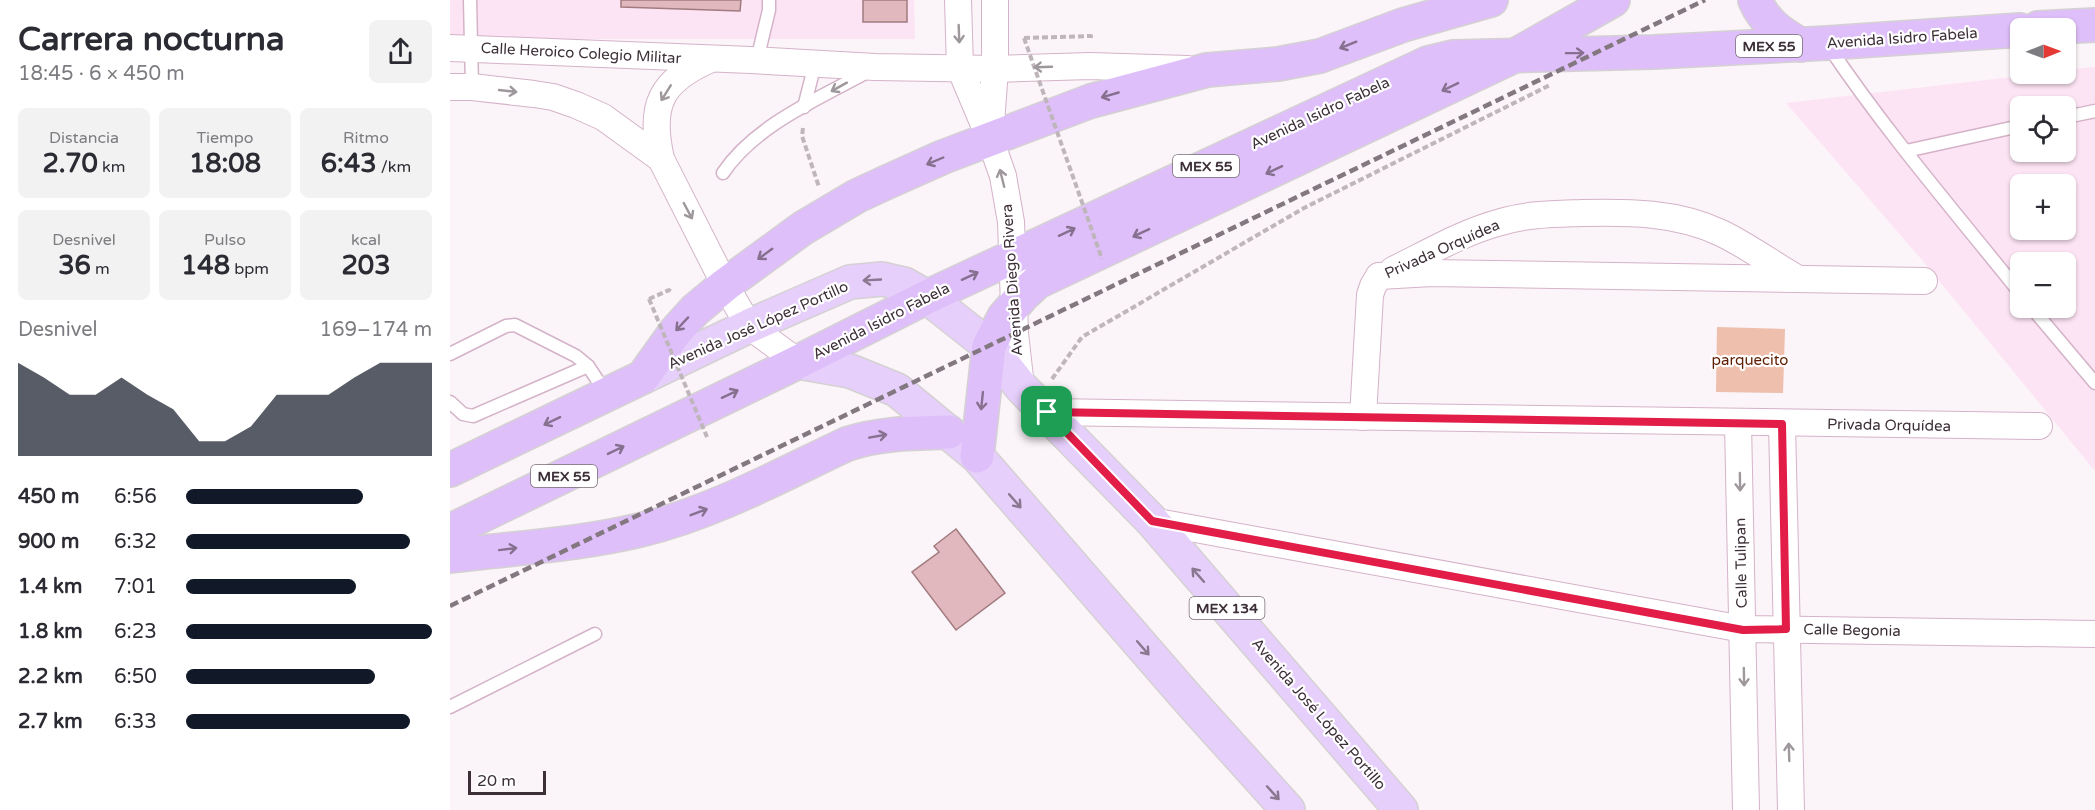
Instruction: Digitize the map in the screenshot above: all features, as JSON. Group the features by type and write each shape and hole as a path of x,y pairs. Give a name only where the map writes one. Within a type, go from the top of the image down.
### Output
{"highway":[{"path":"450,470 643,377 676,331 695,310 725,285 796,232 885,183 1091,100 1207,70 1278,64 1320,56 1394,28 1491,0"},
{"path":"977,456 989,346 1004,317 1037,282 1516,54 1612,0"},
{"path":"1755,0 1768,22 1778,32 1814,44"},
{"path":"2076,26 2095,25"},
{"name":"Avenida Isidro Fabela","path":"450,531 927,297 1428,63 1453,57 1654,52 2010,31"},
{"path":"450,556 604,538 642,530 705,510 847,444 865,438 883,434 949,432"}],"main road":[{"name":"Avenida José López Portillo","path":"643,377 749,326 850,282 882,279 904,284 927,297 989,346 1035,400 1152,521 1401,810"},
{"path":"798,362 850,371 897,390 977,456 1188,699 1288,810"}],"street":[{"name":"Avenida Diego Rivera","path":"958,0 960,68 1003,176 1014,256 1015,333 1035,400"},
{"name":"Avenida Diego Rivera","path":"990,139 995,69 995,0"},
{"name":"Calle Heroico Colegio Militar","path":"461,48 875,67 995,69 1090,66 1207,70"},
{"path":"712,59 680,75 661,99 656,128 661,159 725,285 749,326 798,362"},
{"path":"461,87 554,97 603,117 661,159"},
{"name":"Privada Orquídea","path":"1379,276 1469,234 1501,222 1561,213 1632,212 1663,215 1720,233 1797,279"},
{"name":"Privada Orquídea","path":"1379,276 1432,273 1924,281"},
{"path":"1363,417 1371,295 1379,276"},
{"name":"Privada Orquídea","path":"1035,400 1363,417 2039,426"},
{"name":"Calle Tulipan","path":"1738,423 1746,810"},
{"path":"1782,424 1791,810"},
{"name":"Calle Begonia","path":"1152,521 1743,630 2095,634"}],"lane":[{"path":"461,87 461,48 470,0"},
{"path":"757,60 769,10 769,0"},
{"path":"1814,44 1854,84 2010,281"},
{"path":"804,107 815,64"},
{"path":"723,173 750,141 771,126 875,67"},
{"path":"2076,115 2095,111"},
{"path":"1906,151 2010,128"},
{"path":"2040,318 2095,383"},
{"path":"450,354 506,326 515,325 576,356 588,366 606,394"},
{"path":"450,402 463,414 473,416 588,366"},
{"path":"450,707 595,634"}],"path":[{"path":"1091,36 1024,38 1102,259"},
{"path":"1035,400 1082,337 1304,208 1556,82"},
{"path":"804,107 802,136 828,213"},
{"path":"669,290 649,299 707,437"}],"shaded area":[{"path":"450,0 914,0 915,39 450,39"},
{"path":"2095,67 2095,471 1922,260 1786,103 2010,77 2010,84 2076,84 2076,69"}],"green space":[{"name":"parquecito","path":"1717,327 1785,329 1783,393 1716,392"}],"building":[{"path":"621,0 741,0 740,11 621,7"},
{"path":"863,0 907,0 907,22 863,22"},
{"path":"956,529 1005,593 956,630 912,572 939,552 934,546"}],"railway":[{"path":"450,606 1705,0"}],"route":[{"path":"1047,412 1782,424 1786,629 1743,630 1152,521 1047,412"}]}
